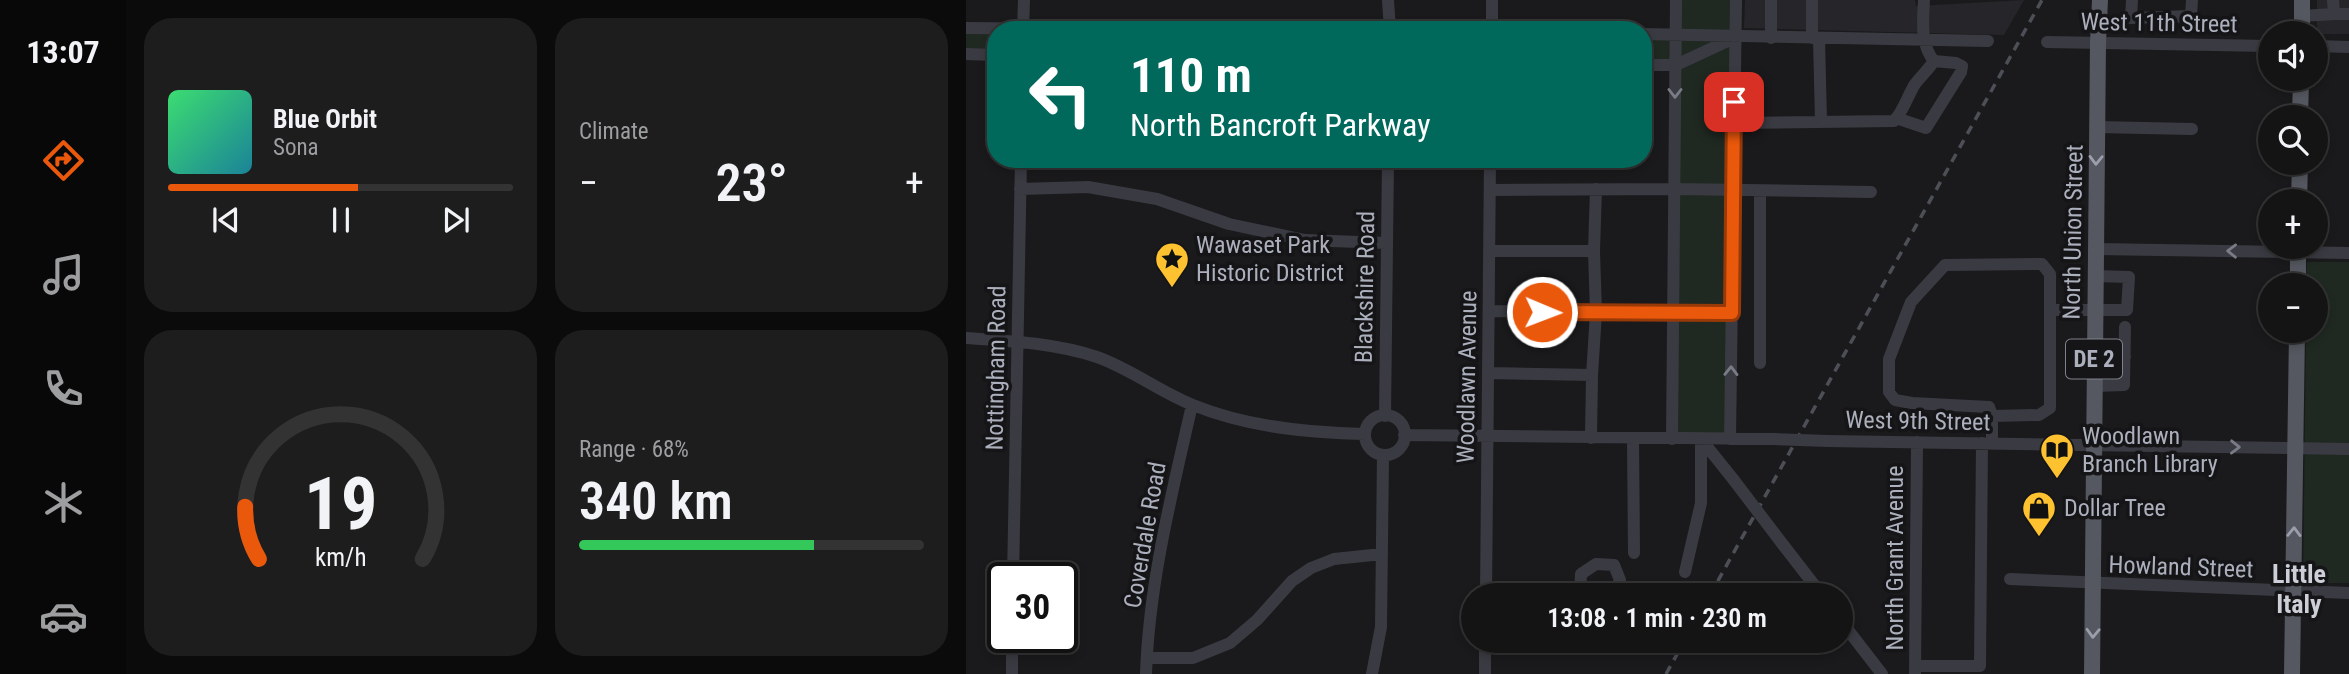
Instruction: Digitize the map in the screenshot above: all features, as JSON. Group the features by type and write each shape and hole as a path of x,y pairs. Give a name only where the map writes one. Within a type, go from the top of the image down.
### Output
{"main road":[{"name":"North Union Street","path":"2092,674 2100,0"},
{"path":"2292,674 2297,343"}],"street":[{"path":"1023,21 1024,0"},
{"path":"1388,0 1389,21"},
{"path":"1492,0 1492,21"},
{"path":"1672,439 1676,0"},
{"path":"1730,439 1735,0"},
{"path":"1771,0 1771,38"},
{"path":"1812,0 1821,122"},
{"path":"1896,118 1926,128 1961,72 1962,66 1956,62 1934,61 1928,54 1923,39 1924,0"},
{"path":"2132,0 2131,18 2191,16 2192,0"},
{"path":"2333,0 2333,15"},
{"path":"2302,8 2333,15 2349,14"},
{"path":"966,28 987,28"},
{"path":"1652,34 1988,41"},
{"path":"1652,65 1676,65 1735,37"},
{"name":"West 11th Street","path":"2047,42 2258,46"},
{"path":"2328,46 2349,47"},
{"path":"966,54 987,55"},
{"path":"1734,123 1894,121 1902,112 1915,85 1934,61"},
{"path":"2097,127 2192,130"},
{"name":"Nottingham Road","path":"1013,562 1021,168"},
{"name":"Blackshire Road","path":"1385,416 1388,168"},
{"name":"Woodlawn Avenue","path":"1486,583 1490,168"},
{"path":"1020,189 1088,187 1157,199 1229,224 1305,240 1386,243"},
{"path":"1490,190 1675,188 1871,192"},
{"path":"1591,438 1596,313 1595,189"},
{"path":"1760,191 1760,363"},
{"path":"2096,249 2258,249"},
{"path":"1491,251 1594,251"},
{"path":"2328,251 2349,253"},
{"path":"1915,670 1980,666 1987,443 1992,416 1989,407 1895,400 1889,392 1889,359 1911,302 1945,265 2042,264 2050,274 2050,408 2039,415 1992,416"},
{"path":"2050,310 2127,310 2129,277 2095,276"},
{"path":"1489,311 1732,313"},
{"path":"2094,386 2124,385 2125,327"},
{"path":"966,338 1051,346 1098,358 1192,405 1283,429 1365,433"},
{"path":"2094,358 2125,357"},
{"path":"1488,373 1592,375"},
{"name":"Coverdale Road","path":"1146,674 1164,527 1192,405"},
{"path":"1385,416 1399,422 1404,435 1397,450 1383,454 1369,447 1365,433 1371,421 1385,416"},
{"name":"West 9th Street","path":"1404,435 2349,449"},
{"path":"1633,438 1634,553"},
{"path":"1701,439 1813,583"},
{"path":"1685,572 1701,503 1701,439"},
{"name":"North Grant Avenue","path":"1915,670 1917,442"},
{"path":"1372,674 1376,667 1381,627 1383,454"},
{"path":"1147,658 1193,658 1230,643 1257,620 1292,581 1311,568 1334,559 1382,554"},
{"path":"1581,583 1581,574 1597,564 1614,565 1619,583"},
{"name":"Howland Street","path":"2010,579 2349,593"},
{"path":"1853,637 1882,674"},
{"path":"1012,653 1012,674"},
{"path":"1485,653 1485,674"}],"shaded area":[{"path":"1676,0 1736,0 1730,439 1672,439 1676,66 1652,65 1652,34 1676,34"},
{"path":"1745,0 1915,0 1916,6 2024,0 2004,35 1744,28"},
{"path":"2317,0 2349,0 2349,34 2328,34 2328,21 2317,21"},
{"path":"966,28 987,29 987,55 966,54"},
{"path":"2307,262 2349,262 2349,583 2303,583 2306,343 2328,343 2328,273 2307,273"}],"railway":[{"path":"1717,583 2042,0"},
{"path":"1666,674 1678,653"}],"place":[{"name":"Wawaset Park Historic District","path":"1172,289"},
{"name":"Woodlawn Branch Library","path":"2057,480"},
{"name":"Dollar Tree","path":"2039,538"}],"district":[{"name":"Little Italy","path":"2299,589"}],"route":[{"path":"1542,312 1732,313 1734,102"}]}
